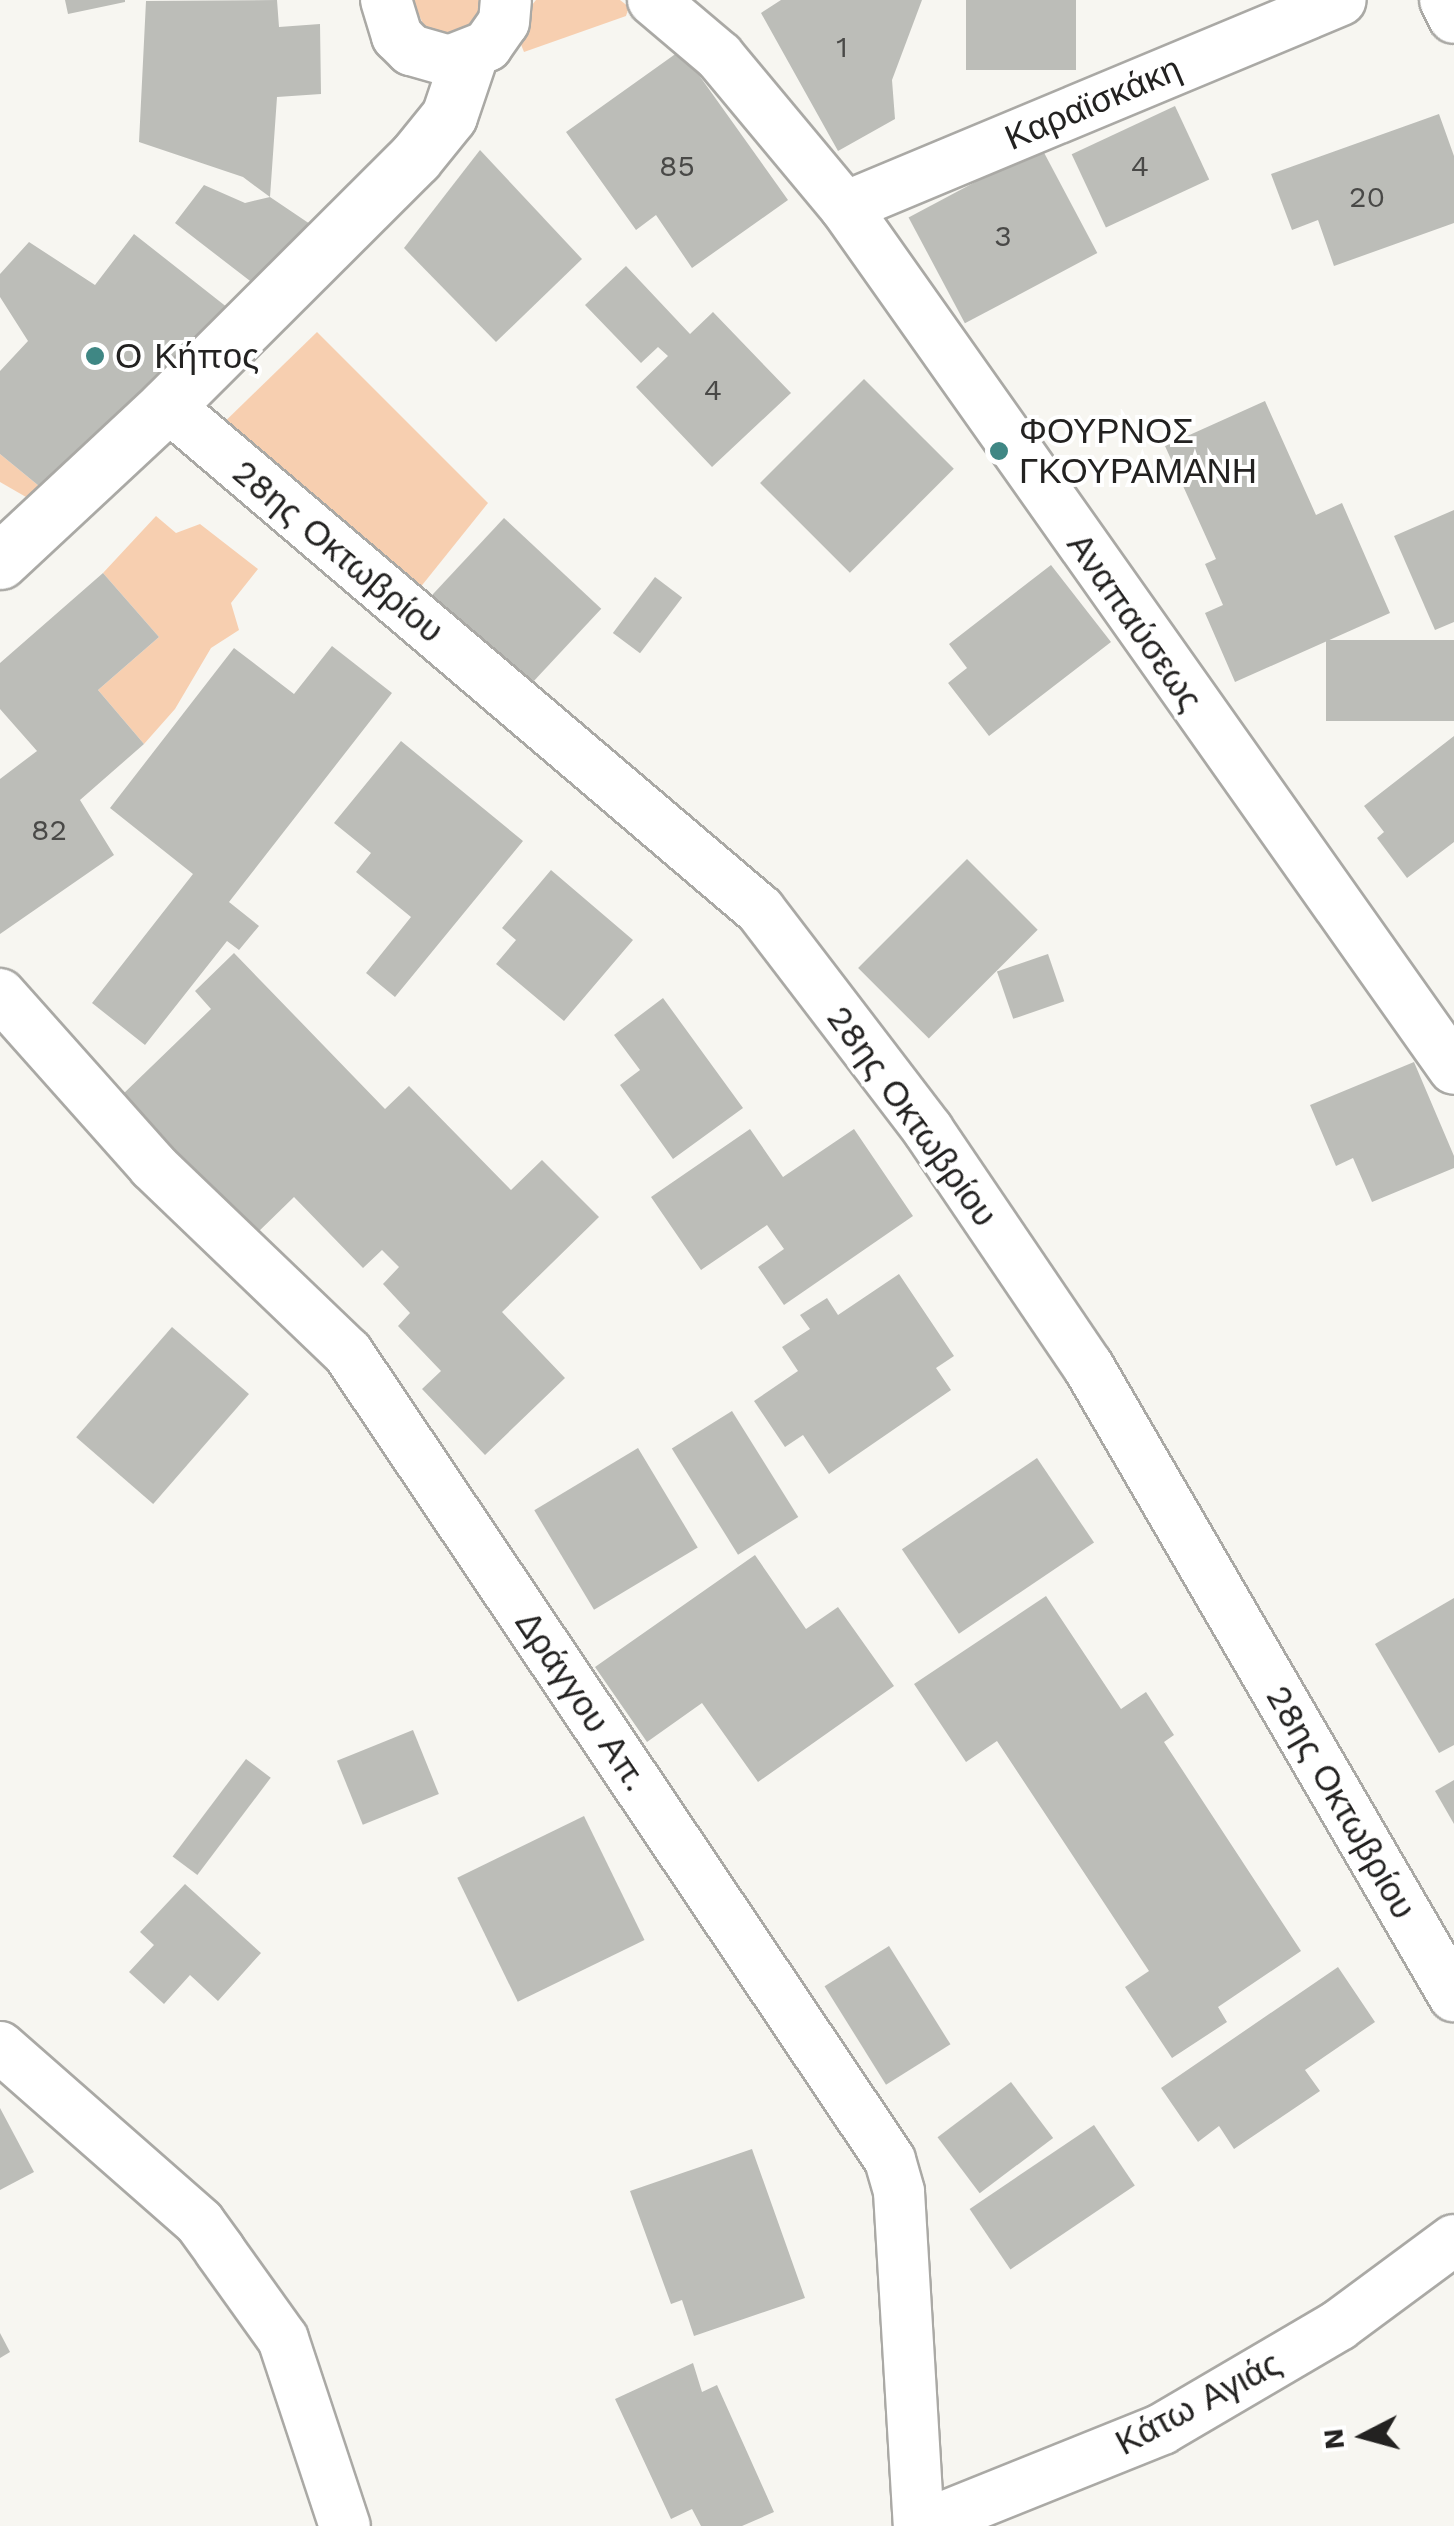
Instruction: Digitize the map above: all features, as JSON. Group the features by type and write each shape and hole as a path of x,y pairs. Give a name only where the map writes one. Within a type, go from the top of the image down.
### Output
{"street":[{"path":"386,0 397,36 411,50 429,59 469,57"},
{"path":"0,561 167,405 415,158 449,116 469,57 500,30 506,0"},
{"name":"Αναπαύσεως","path":"653,0 720,56 845,206 1454,1069"},
{"name":"Καραϊσκάκη","path":"845,206 1342,0"},
{"path":"1445,0 1454,18"},
{"name":"28ης Οκτωβρίου","path":"167,405 760,910 928,1130 1088,1366 1454,1996"},
{"name":"Δράγγου Απ.","path":"0,994 153,1166 348,1352 890,2160 899,2192 900,2264 920,2526"},
{"path":"0,2048 200,2223 283,2338 345,2526"},
{"name":"Κάτω Αγιάς","path":"920,2526 1162,2429 1339,2325 1454,2240"}],"shaded area":[{"path":"412,0 482,0 482,4 472,25 449,35 425,28"},
{"path":"536,0 620,0 629,7 626,16 524,52 514,27"},
{"path":"317,332 488,503 407,604 211,435"},
{"path":"0,454 39,486 26,497 0,482"},
{"path":"156,516 176,533 200,524 258,569 231,603 239,630 211,648 175,709 144,744 98,690 159,637 103,573"}],"building":[{"path":"65,0 125,0 125,2 68,14"},
{"path":"277,0 279,27 320,24 321,94 277,97 270,197 243,177 139,142 146,1"},
{"path":"781,0 922,0 892,80 895,119 838,151 761,13"},
{"path":"966,0 1076,0 1076,70 966,70"},
{"path":"681,50 788,200 692,268 656,215 636,230 566,132"},
{"path":"1175,106 1209,179 1106,228 1072,154"},
{"path":"1439,114 1454,156 1454,223 1334,266 1318,220 1292,230 1271,174"},
{"path":"1041,147 1097,253 965,323 909,217"},
{"path":"480,150 582,259 496,342 404,248"},
{"path":"204,185 245,203 270,197 310,224 263,291 175,223"},
{"name":"Ο Κήπος","path":"134,234 228,308 39,486 0,454 0,371 28,341 0,297 0,274 29,242 95,285"},
{"path":"626,266 690,334 713,312 791,393 712,467 636,387 668,356 658,347 641,363 585,305"},
{"path":"864,379 954,469 850,573 760,483"},
{"path":"1265,401 1316,515 1342,503 1390,613 1235,682 1205,613 1223,605 1205,564 1216,559 1165,446"},
{"path":"1454,510 1454,622 1435,630 1394,536"},
{"path":"504,518 601,609 530,685 432,595"},
{"path":"1051,565 1111,642 989,736 948,683 967,668 949,644"},
{"path":"103,573 159,637 98,690 144,744 80,800 114,855 0,934 0,779 37,751 0,709 0,663"},
{"path":"655,577 682,597 640,653 613,633"},
{"path":"1326,640 1454,640 1454,721 1326,721"},
{"path":"332,646 392,693 229,902 259,926 239,950 227,941 145,1045 92,1003 193,874 110,808 234,648 294,694"},
{"path":"1454,736 1454,842 1407,878 1377,838 1384,832 1364,806"},
{"path":"401,741 523,841 395,997 366,973 411,917 356,872 371,853 334,823"},
{"path":"967,859 1038,930 929,1039 858,968"},
{"path":"551,870 633,940 564,1021 496,964 516,940 502,928"},
{"path":"234,953 385,1109 409,1086 511,1190 542,1160 599,1217 502,1312 565,1378 485,1455 422,1389 441,1371 398,1326 410,1313 383,1284 399,1267 382,1250 363,1268 294,1197 255,1235 121,1096 211,1009 195,991"},
{"path":"1048,954 1064,1001 1013,1019 997,972"},
{"path":"663,998 743,1108 673,1159 620,1085 640,1070 614,1035"},
{"path":"1414,1062 1454,1156 1454,1168 1372,1202 1353,1158 1336,1166 1310,1105"},
{"path":"750,1129 783,1177 854,1129 913,1216 784,1305 758,1267 784,1249 767,1225 701,1270 651,1197"},
{"path":"899,1274 954,1356 936,1368 951,1390 829,1474 803,1435 785,1447 754,1401 798,1371 782,1347 810,1329 800,1315 827,1298 838,1315"},
{"path":"172,1327 249,1394 153,1504 76,1437"},
{"path":"732,1411 798,1517 738,1555 672,1449"},
{"path":"638,1448 698,1547 594,1610 534,1510"},
{"path":"1037,1458 1094,1543 959,1634 902,1549"},
{"path":"755,1555 806,1629 838,1607 894,1686 758,1782 702,1703 647,1742 595,1667"},
{"path":"1046,1596 1121,1709 1146,1692 1174,1735 1164,1742 1301,1951 1218,2007 1227,2022 1172,2058 1125,1987 1149,1971 997,1741 966,1762 914,1684"},
{"path":"1454,1598 1454,1745 1439,1753 1375,1644"},
{"path":"413,1730 439,1794 363,1825 337,1761"},
{"path":"246,1759 271,1778 197,1875 173,1856"},
{"path":"1454,1780 1454,1824 1435,1791"},
{"path":"584,1816 644,1940 518,2002 457,1878"},
{"path":"185,1884 261,1953 218,2001 190,1975 164,2004 129,1972 154,1945 140,1932"},
{"path":"889,1946 950,2044 886,2085 825,1986"},
{"path":"1338,1967 1375,2022 1305,2070 1320,2091 1234,2149 1219,2126 1198,2142 1161,2088"},
{"path":"1011,2082 1053,2138 980,2193 938,2137"},
{"path":"0,2108 34,2172 0,2190"},
{"path":"1094,2125 1135,2186 1010,2269 970,2209"},
{"path":"752,2149 805,2298 694,2336 682,2300 671,2304 630,2191"},
{"path":"0,2333 10,2352 0,2358"},
{"path":"693,2363 702,2392 717,2385 774,2512 742,2526 701,2526 692,2509 671,2519 615,2399"}],"place":[{"name":"Ο Κήπος","path":"95,356"},
{"name":"ΦΟΥΡΝΟΣ ΓΚΟΥΡΑΜΑΝΗ","path":"999,451"}]}
